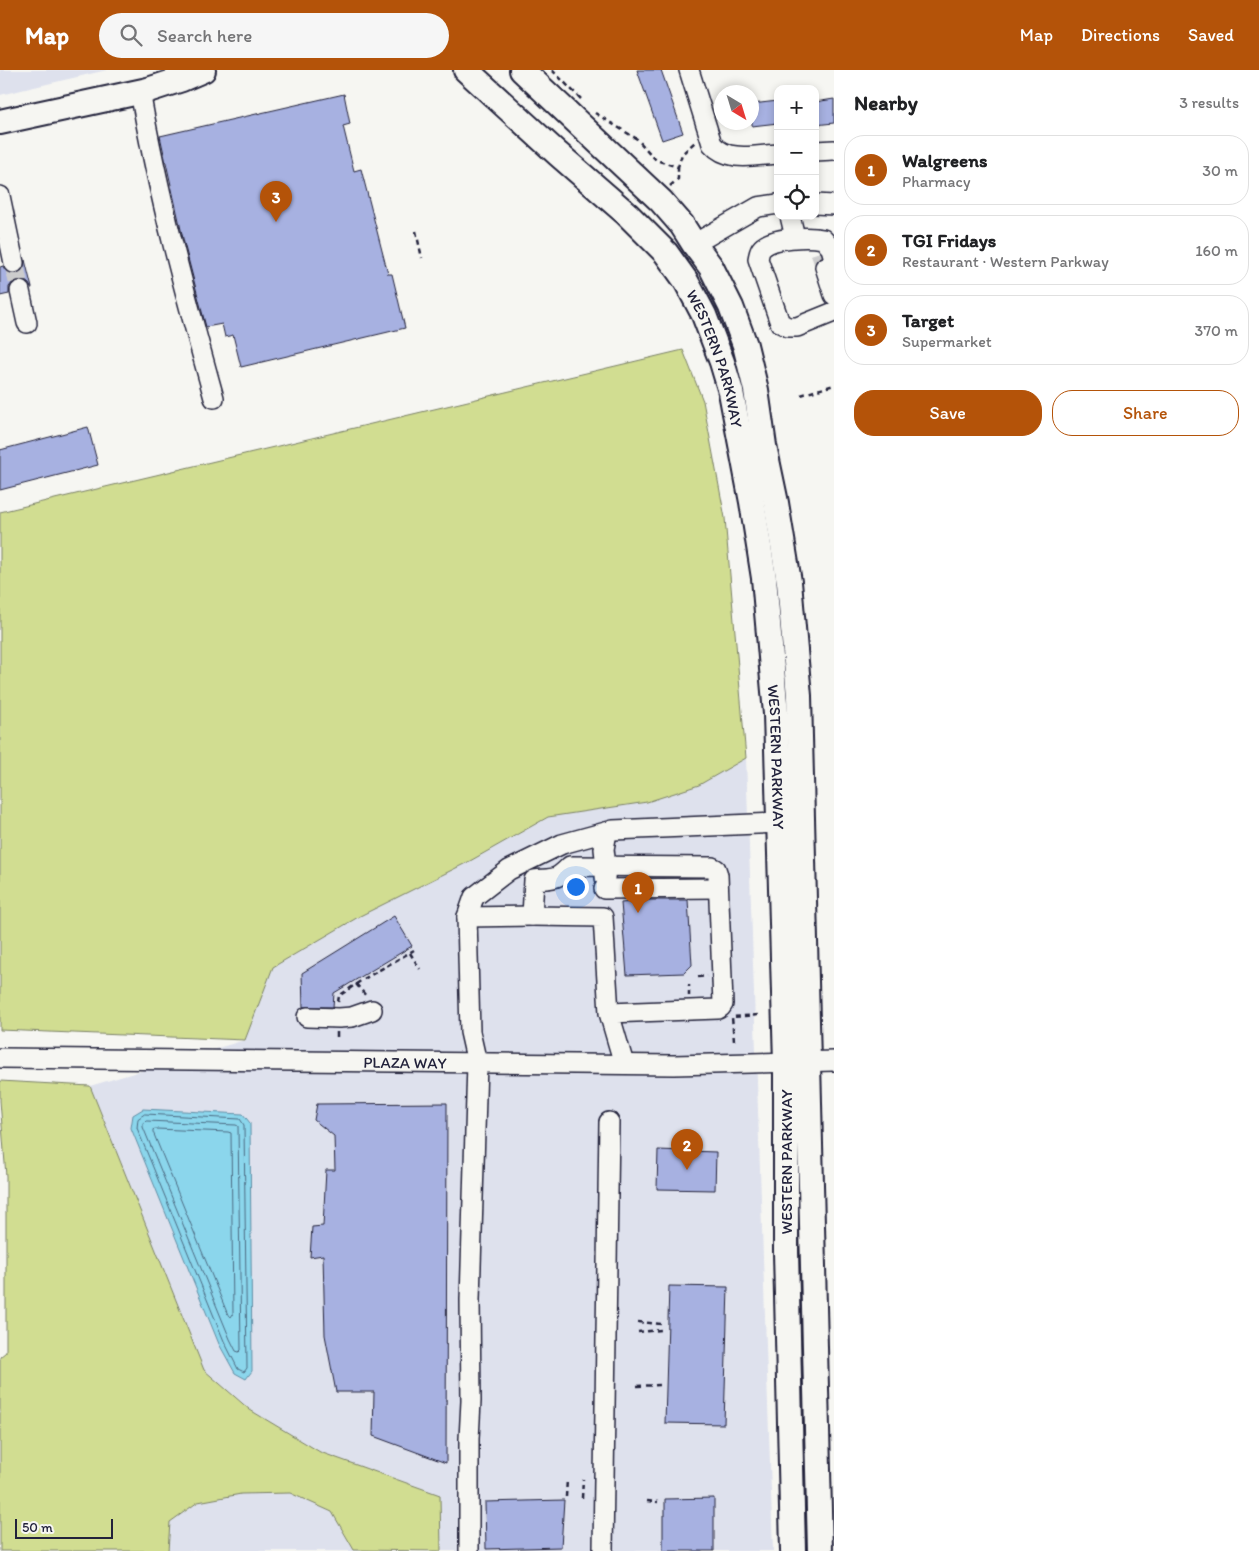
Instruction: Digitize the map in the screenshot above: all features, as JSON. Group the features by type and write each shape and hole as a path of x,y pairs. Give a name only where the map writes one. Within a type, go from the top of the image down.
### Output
{"main road":[{"path":"0,122 140,91 182,79 204,70"},
{"name":"WESTERN PARKWAY","path":"466,70 651,237 666,253 686,281 704,315 731,392 759,544 767,602 776,714 779,823 797,1063 820,1551"},
{"name":"WESTERN PARKWAY","path":"522,70 661,200 682,225 711,266 731,307 745,345 756,390 764,446 776,502 789,582 799,696 797,1063 786,1262 793,1551"}],"street":[{"path":"689,70 712,144 716,148 730,156 774,154"},
{"path":"140,91 160,187 195,331 214,398"},
{"path":"819,151 834,150"},
{"path":"0,196 14,263"},
{"path":"819,204 834,204"},
{"path":"694,244 758,208 774,205"},
{"path":"793,220 818,250 834,295"},
{"path":"818,250 766,245 760,250 758,259 780,323 788,327 797,327 834,312"},
{"path":"20,291 27,322"},
{"path":"469,1551 470,1300 477,1063 470,1032 467,917 474,897 509,870 524,862 562,844 613,830 779,823"},
{"path":"606,832 603,917 609,1013 624,1064"},
{"path":"562,844 570,866"},
{"path":"524,862 534,880 532,916"},
{"path":"570,866 712,867 717,871 724,999 721,1007 718,1009 609,1013"},
{"path":"534,880 556,878 564,874 570,866"},
{"path":"604,889 718,888"},
{"path":"467,917 603,917"},
{"path":"307,1017 352,1017 370,1004"},
{"name":"PLAZA WAY","path":"0,1058 624,1064 834,1061"},
{"path":"603,1551 609,1122"}],"path":[{"path":"552,70 583,102"},
{"path":"595,112 637,139 656,160 678,167"},
{"path":"667,189 678,179 678,167 682,154 698,140"},
{"path":"416,231 422,258"},
{"path":"801,395 834,385"},
{"path":"338,1005 339,996 414,950"},
{"path":"410,953 420,969"},
{"path":"356,984 370,1004"},
{"path":"734,1041 732,1017 758,1016"},
{"path":"638,1322 661,1324"},
{"path":"638,1332 661,1330"},
{"path":"637,1386 660,1385"},
{"path":"566,1479 566,1497"},
{"path":"582,1498 583,1479"},
{"path":"647,1501 658,1502"}],"shaded area":[{"path":"0,70 107,70 0,95"},
{"path":"746,758 773,1551 441,1551 440,1495 320,1452 250,1410 204,1370 90,1086 245,1040 273,967 360,916 470,861 548,817 647,802 699,785"},
{"path":"290,1493 332,1512 354,1550 401,1551 168,1551 170,1522 198,1502 241,1494"}],"green space":[{"path":"683,350 703,401 725,518 746,758 699,785 647,802 548,817 470,861 360,916 273,967 245,1040 0,1030 0,512"},
{"path":"0,1081 90,1086 204,1370 250,1410 320,1452 440,1495 441,1551 354,1550 332,1512 290,1493 241,1494 198,1502 170,1522 168,1551 0,1551 0,1357 6,1352 6,1176"}],"water":[{"path":"143,1109 243,1114 250,1123 252,1371 246,1379 235,1373 219,1344 131,1128 133,1115"}],"building":[{"path":"637,70 661,70 683,133 662,140"},
{"path":"344,94 350,124 343,126 354,171 361,169 388,274 392,274 405,328 241,367 233,335 225,337 222,324 206,327 184,243 160,136"},
{"path":"834,99 834,123 819,125 819,101"},
{"path":"774,101 774,123 759,125 759,103"},
{"path":"25,260 32,288 24,280 17,280 9,287 9,294 0,296 0,267 3,266 10,273 17,274 24,267"},
{"path":"88,427 98,465 0,490 0,450"},
{"path":"650,900 688,900 692,965 684,973 627,975 621,903"},
{"path":"394,916 412,946 334,993 333,1007 303,1007 302,973"},
{"path":"447,1103 446,1463 373,1436 374,1392 336,1392 325,1335 323,1255 310,1257 312,1227 323,1226 326,1170 335,1170 334,1136 314,1120 317,1104"},
{"path":"658,1150 716,1152 715,1190 657,1189"},
{"path":"669,1286 728,1287 724,1424 665,1423"},
{"path":"714,1498 714,1551 663,1551 665,1499"},
{"path":"564,1500 561,1547 486,1549 485,1502"}],"tunnel":[{"path":"820,252 825,267"},
{"path":"14,263 20,291"}],"place":[{"name":"Target","path":"276,222"},
{"name":"Walgreens","path":"638,913"},
{"name":"TGI Fridays","path":"687,1170"}]}
